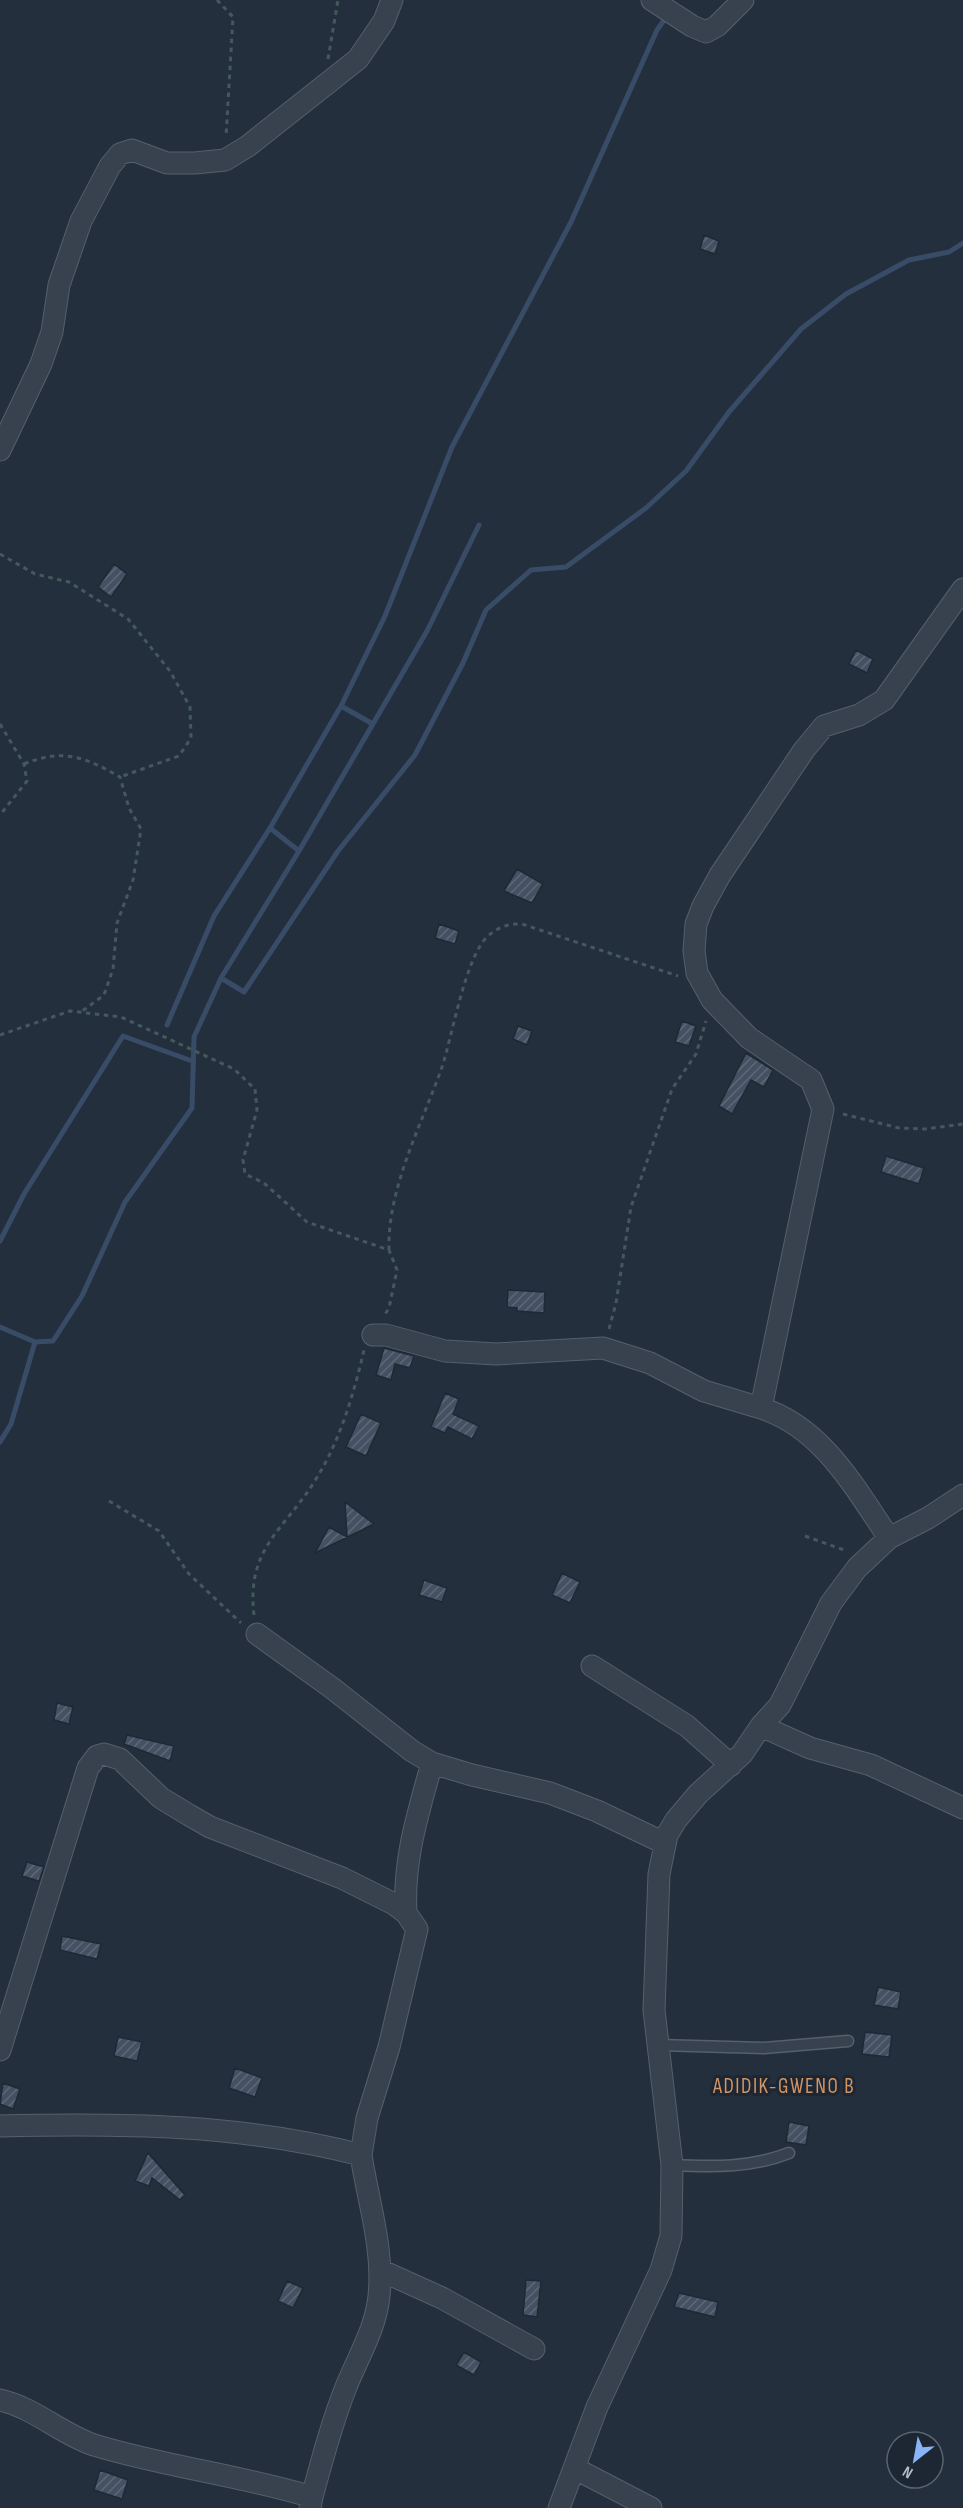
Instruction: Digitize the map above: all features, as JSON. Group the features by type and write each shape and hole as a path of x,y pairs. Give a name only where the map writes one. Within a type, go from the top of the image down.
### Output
{"street":[{"path":"0,450 41,364 52,332 59,285 81,220 110,166 120,154 132,150 167,163 225,160 248,146 358,59 384,21 393,0"},
{"path":"652,0 692,26 706,32 717,26 743,0"},
{"path":"761,1408 823,1109 811,1080 735,1026 707,992 694,951 696,924 720,875 804,750 824,726 859,715 884,700 963,589"},
{"path":"373,1335 386,1335 445,1351 496,1354 603,1348 650,1363 704,1391 783,1415 804,1429 860,1492 889,1538"},
{"path":"559,2508 597,2407 661,2270 671,2236 672,2165 654,2010 659,1874 664,1843 676,1820 698,1794 731,1765 780,1705 831,1603 865,1559 889,1538 928,1518 963,1495"},
{"path":"257,1634 349,1700 412,1751 432,1763 472,1775 550,1792 597,1810 664,1843"},
{"path":"592,1665 687,1726 731,1765"},
{"path":"761,1726 810,1748 872,1764 963,1808"},
{"path":"0,2050 88,1768 97,1756 104,1754 120,1760 161,1798 210,1827 342,1878 406,1913 417,1929 389,2047 367,2118 361,2155 380,2270 376,2314 344,2393 311,2502 245,2478 161,2463 79,2440 31,2412 0,2400"},
{"path":"406,1913 405,1877 410,1843 432,1763"},
{"path":"0,2126 98,2124 245,2132 309,2141 361,2155"},
{"path":"380,2270 442,2298 534,2349"},
{"path":"574,2468 651,2508"}],"lane":[{"path":"658,2045 764,2048 848,2041"},
{"path":"672,2165 723,2167 775,2158 789,2153"}],"path":[{"path":"217,0 233,17 225,160"},
{"path":"324,87 338,0"},
{"path":"0,554 35,574 69,582 128,619 170,671 190,707 191,738 179,756 120,777"},
{"path":"0,724 24,764 27,781 0,815"},
{"path":"24,764 45,756 64,755 89,760 120,777 129,808 141,829 141,843 133,880 117,923 113,969 104,995 80,1013"},
{"path":"257,1634 253,1612 255,1568 280,1526 317,1478 344,1418 365,1346 389,1308 397,1269 389,1251 388,1225 413,1140 442,1066 469,971 485,939 508,923 522,924 707,992 696,1054 672,1089 630,1207 615,1303 603,1348"},
{"path":"0,1035 70,1011 121,1017 234,1069 255,1089 257,1110 243,1160 245,1174 264,1183 307,1222 389,1251"},
{"path":"823,1109 899,1128 925,1129 963,1124"},
{"path":"109,1501 159,1531 189,1574 230,1614 257,1634"},
{"path":"805,1536 844,1549 865,1559"}],"building":[{"path":"704,235 719,241 715,254 700,249"},
{"path":"114,564 127,574 111,597 98,587"},
{"path":"856,650 873,659 867,673 849,664"},
{"path":"517,869 543,884 532,903 504,891"},
{"path":"439,924 459,931 455,944 435,938"},
{"path":"682,1021 696,1026 689,1046 675,1042"},
{"path":"518,1026 532,1031 527,1045 513,1039"},
{"path":"746,1053 773,1070 764,1087 751,1080 732,1114 719,1106"},
{"path":"886,1156 924,1168 919,1184 881,1172"},
{"path":"508,1290 545,1292 544,1313 517,1311 517,1308 507,1307"},
{"path":"384,1348 414,1356 410,1368 395,1364 391,1380 376,1375"},
{"path":"445,1393 459,1399 453,1414 479,1426 472,1439 448,1427 445,1433 431,1427"},
{"path":"361,1414 381,1423 366,1456 346,1447"},
{"path":"345,1502 374,1524 315,1553 329,1527 347,1537"},
{"path":"562,1573 580,1582 570,1603 552,1595"},
{"path":"424,1580 447,1588 442,1602 419,1595"},
{"path":"57,1703 73,1707 69,1724 54,1720"},
{"path":"127,1735 174,1746 170,1761 124,1744"},
{"path":"27,1862 44,1867 39,1881 22,1876"},
{"path":"62,1936 101,1944 97,1959 60,1950"},
{"path":"878,1987 901,1992 898,2009 874,2005"},
{"path":"865,2032 892,2035 889,2057 862,2054"},
{"path":"118,2037 142,2042 137,2061 114,2056"},
{"path":"235,2068 262,2078 255,2097 229,2088"},
{"path":"3,2083 20,2089 13,2109 0,2104"},
{"path":"789,2122 809,2126 806,2145 786,2142"},
{"path":"148,2153 185,2195 180,2200 152,2178 149,2186 135,2181"},
{"path":"526,2280 541,2281 537,2317 523,2315"},
{"path":"287,2281 303,2288 293,2308 278,2301"},
{"path":"679,2293 718,2302 715,2317 674,2307"},
{"path":"464,2352 481,2362 474,2375 456,2365"},
{"path":"100,2470 128,2480 122,2499 94,2490"}],"waterway":[{"path":"167,1025 214,916 270,828 341,706 385,616 452,447 571,222 657,30 667,16"},
{"path":"221,978 244,992 338,851 415,755 463,663 486,610 531,570 566,567 646,508 686,471 729,412 801,329 846,294 909,260 949,252 963,243"},
{"path":"35,1342 53,1341 82,1296 125,1202 192,1108 194,1037 221,978 299,851 427,631 479,525"},
{"path":"341,706 371,723"},
{"path":"270,828 299,851"},
{"path":"0,1241 24,1194 123,1036 192,1061"},
{"path":"0,1327 35,1342 11,1424 0,1442"}],"district":[{"name":"ADIDIK-GWENO B","path":"784,2086"}]}
